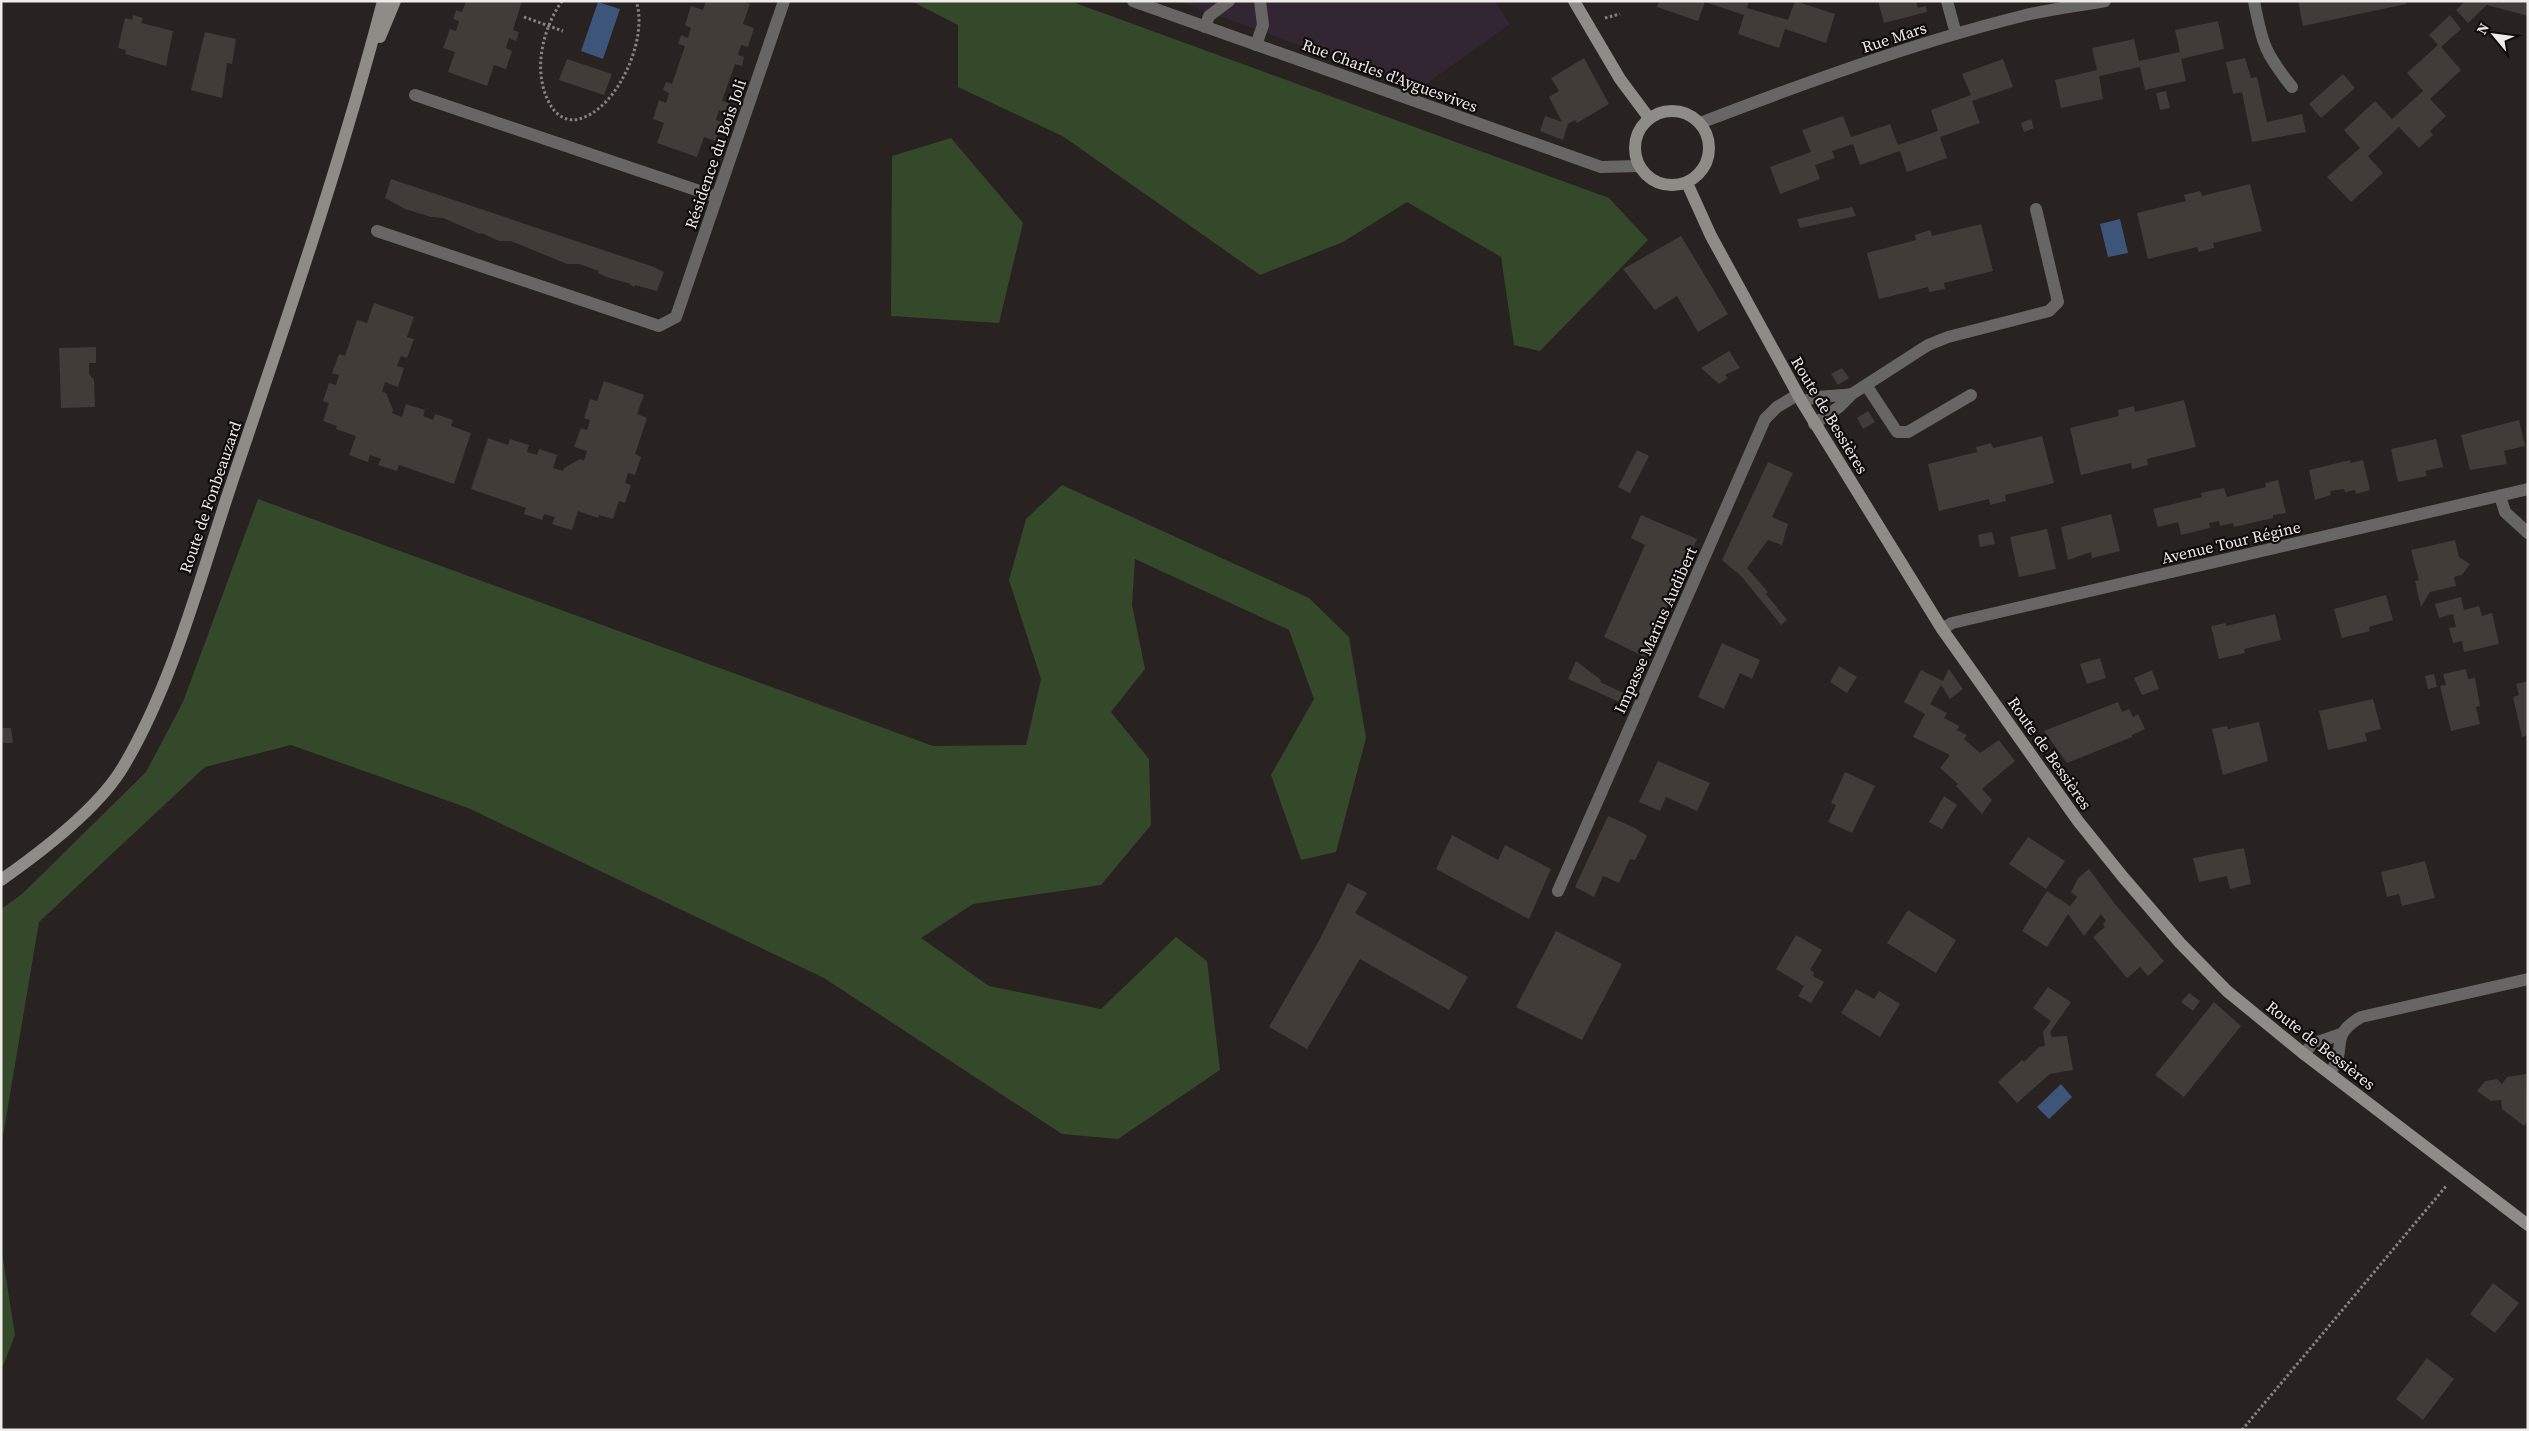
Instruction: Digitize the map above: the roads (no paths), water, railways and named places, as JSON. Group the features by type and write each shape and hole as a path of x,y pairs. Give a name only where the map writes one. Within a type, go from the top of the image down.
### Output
{"main road":[{"name":"Route de Fonbeauzard","path":"1,880 93,806 122,768 162,689 281,338 365,72 383,1"},
{"name":"Route de Fonbeauzard","path":"365,72 395,1"},
{"path":"1574,1 1620,79 1649,118"},
{"path":"1673,110 1692,116 1700,123 1706,132 1709,146 1706,165 1698,176 1687,183 1674,186 1659,183 1644,174 1638,166 1634,149 1636,135 1649,118 1660,112 1673,110"},
{"name":"Route de Bessières","path":"1687,183 1711,236 1814,424 1942,629 2078,822 2180,943 2227,991 2304,1054 2528,1225"}],"street":[{"name":"Résidence du Bois Joli","path":"377,232 659,326 676,316 784,1"},
{"name":"Rue Charles d'Ayguesvives","path":"1133,1 1601,167 1638,166"},
{"path":"1205,27 1209,16 1229,1"},
{"path":"1256,45 1263,25 1260,1"},
{"path":"1947,1 1956,34"},
{"name":"Rue Mars","path":"1700,123 1802,85 1956,34 2024,16 2104,1"},
{"path":"2254,1 2262,42 2272,62 2292,87"},
{"path":"415,95 717,198"},
{"path":"1814,424 1839,407 1852,394 1928,345 1948,337 2049,310 2058,302 2036,209"},
{"path":"1866,385 1897,432 1908,432 1971,395"},
{"name":"Impasse Marius Audibert","path":"1558,891 1765,419 1777,408 1799,398 1815,395 1836,396 1852,394"},
{"name":"Avenue Tour Régine","path":"1942,629 1952,623 2528,490"},
{"path":"2500,496 2506,512 2528,533"},
{"path":"2304,1054 2312,1044 2340,1034 2348,1025 2361,1016 2528,979"},
{"path":"2330,1073 2337,1063 2340,1034"}],"water":[{"path":"598,2 620,9 603,59 581,51"},
{"path":"2120,219 2128,253 2108,257 2100,224"},
{"path":"2061,1084 2072,1097 2049,1119 2037,1107"}]}
